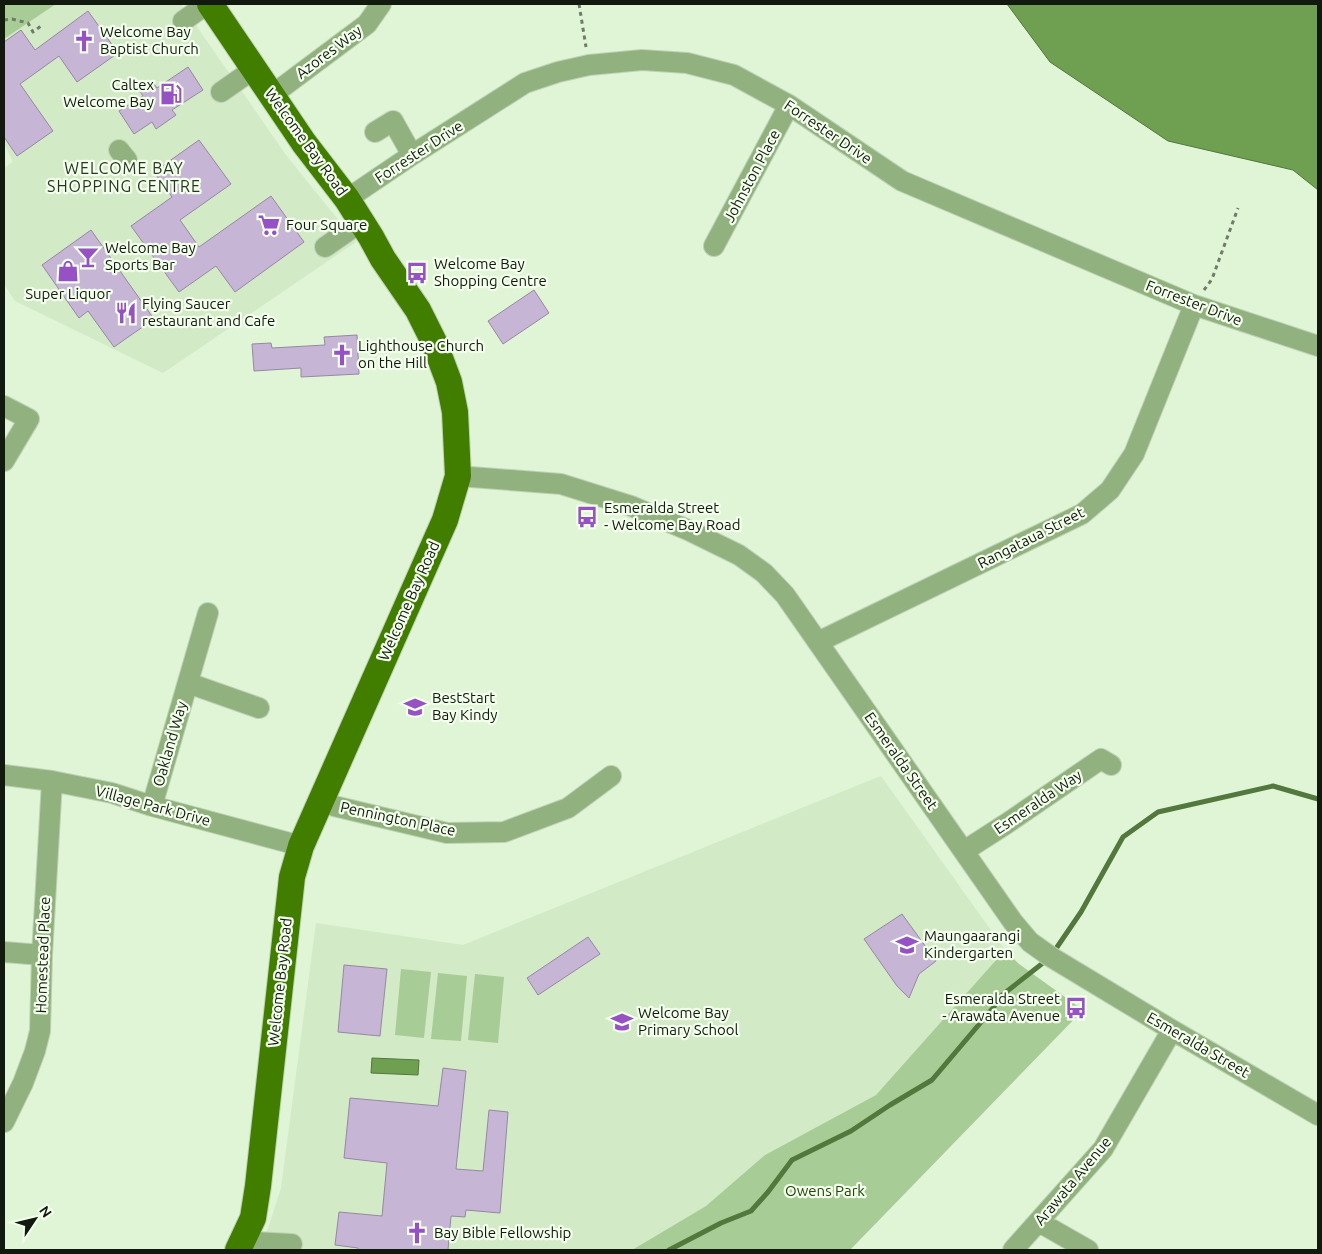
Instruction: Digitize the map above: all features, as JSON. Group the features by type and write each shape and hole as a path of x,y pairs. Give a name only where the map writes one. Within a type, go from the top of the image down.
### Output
{"main road":[{"name":"Welcome Bay Road","path":"209,4 304,143 347,199 383,259 418,310 434,342 449,382 455,412 458,476 445,520 300,846 292,877 258,1186 253,1218 241,1245"}],"street":[{"path":"183,21 209,4"},
{"name":"Azores Way","path":"272,95 368,24 381,4"},
{"name":"Forrester Drive","path":"347,199 412,155 525,84 558,72 589,65 642,60 687,63 734,75 789,106 902,181 1194,305 1318,346"},
{"path":"221,92 254,69"},
{"name":"Johnston Place","path":"714,246 789,106"},
{"path":"375,132 394,121 412,155"},
{"path":"325,247 361,222"},
{"name":"Rangataua Street","path":"818,642 1082,514 1110,490 1134,454 1194,305"},
{"path":"4,406 29,419 4,461"},
{"name":"Esmeralda Street","path":"458,476 561,484 630,506 688,530 740,555 764,573 785,595 1014,922 1030,942 1050,957 1318,1115"},
{"name":"Oakland Way","path":"152,806 208,613"},
{"name":"Oakland Way","path":"188,683 259,708"},
{"name":"Esmeralda Way","path":"964,851 1101,759 1111,765"},
{"name":"Village Park Drive","path":"4,775 52,780 112,793 152,806 300,846"},
{"name":"Pennington Place","path":"321,801 334,806 447,833 504,832 568,808 611,776"},
{"name":"Homestead Place","path":"4,1122 24,1083 35,1051 41,1019 42,955 52,780"},
{"path":"4,952 42,955"},
{"name":"Arawata Avenue","path":"1013,1250 1040,1222 1103,1149 1172,1030"},
{"path":"1040,1222 1088,1250"},
{"path":"241,1245 254,1242 292,1244"}],"path":[{"path":"579,4 589,65"},
{"path":"4,20 12,19 28,23 33,32 41,26"},
{"path":"1194,305 1212,279 1238,208"}],"shaded area":[{"path":"56,4 181,4 286,155 356,242 163,373 15,301 4,284 4,168 13,162 4,143 4,39"},
{"path":"1007,4 1318,4 1318,190 1293,170 1168,141 1050,62"},
{"name":"Welcome Bay Primary School","path":"881,776 1005,950 876,1095 765,1155 706,1206 632,1250 261,1250 281,1188 316,923 463,945"},
{"path":"372,1058 419,1060 418,1075 371,1073"}],"green space":[{"path":"4,4 56,4 4,39"},
{"name":"Owens Park","path":"1005,950 1019,964 1083,1010 850,1250 632,1250 706,1206 765,1155 876,1095"},
{"path":"401,969 431,972 424,1038 395,1035"},
{"path":"438,973 467,976 461,1041 431,1039"},
{"path":"475,974 504,977 498,1043 468,1040"}],"building":[{"path":"88,11 118,53 77,82 59,56 20,84 53,131 17,156 4,137 4,42 21,30 35,50"},
{"path":"188,67 203,90 172,110 176,115 156,129 152,122 134,134 119,111 143,96 139,90 152,81 157,88"},
{"path":"199,140 231,184 180,220 199,247 271,196 304,242 235,292 216,266 179,292 131,226 172,197 154,172"},
{"path":"91,230 154,319 114,347 88,311 79,318 42,265"},
{"path":"534,290 549,313 503,344 488,321"},
{"path":"357,335 359,374 301,377 301,368 254,371 252,344 271,343 272,348 325,345 324,337"},
{"path":"902,914 936,961 919,974 909,998 897,986 864,939"},
{"path":"588,937 600,954 538,995 527,978"},
{"path":"344,965 387,969 380,1036 338,1032"},
{"path":"443,1068 466,1071 456,1169 483,1171 489,1110 508,1112 500,1213 466,1210 465,1217 451,1216 448,1250 358,1250 358,1248 335,1245 339,1212 382,1216 387,1163 344,1158 350,1098 438,1106"}],"waterway":[{"path":"1053,953 1081,912 1123,837 1158,812 1273,786 1318,799"},
{"path":"669,1250 721,1223 751,1211 792,1160 851,1131 932,1080 1001,996 1048,959"}],"place":[{"name":"Welcome Bay Baptist Church","path":"84,41"},
{"name":"Caltex Welcome Bay","path":"171,94"},
{"name":"Four Square","path":"269,225"},
{"name":"Welcome Bay Sports Bar","path":"88,257"},
{"name":"Super Liquor","path":"68,271"},
{"name":"Welcome Bay Shopping Centre","path":"417,273"},
{"name":"Flying Saucer restaurant and Cafe","path":"126,313"},
{"name":"Lighthouse Church on the Hill","path":"342,355"},
{"name":"Esmeralda Street - Welcome Bay Road","path":"587,517"},
{"name":"BestStart Bay Kindy","path":"415,707"},
{"name":"Maungaarangi Kindergarten","path":"907,945"},
{"name":"Esmeralda Street - Arawata Avenue","path":"1076,1008"},
{"name":"Welcome Bay Primary School","path":"622,1022"},
{"name":"Bay Bible Fellowship","path":"417,1233"}],"district":[{"name":"WELCOME BAY SHOPPING CENTRE","path":"124,177"}]}
